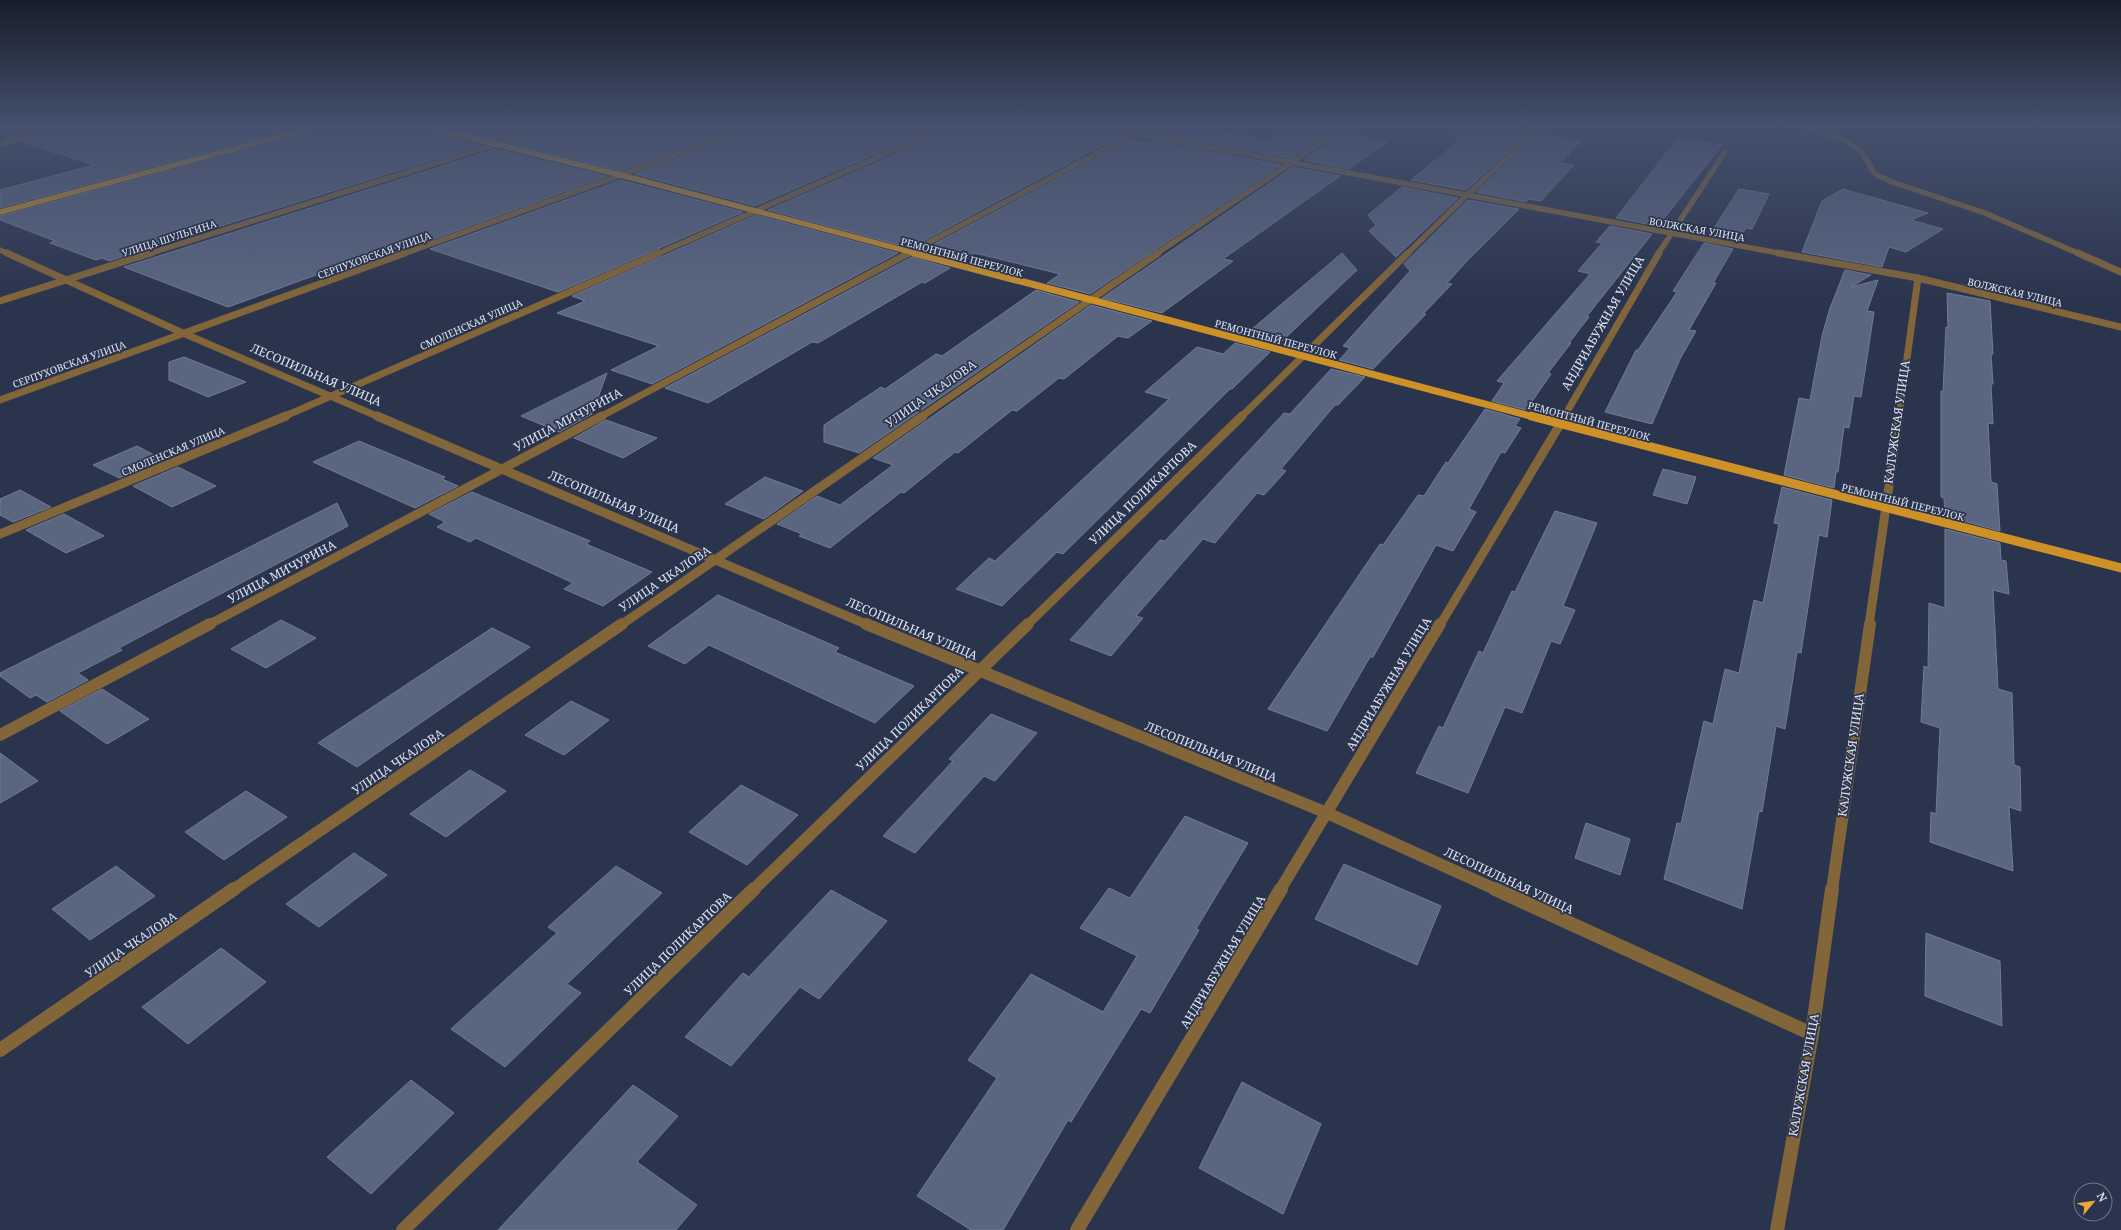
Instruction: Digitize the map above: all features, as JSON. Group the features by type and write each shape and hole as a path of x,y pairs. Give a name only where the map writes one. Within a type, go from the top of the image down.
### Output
{"main road":[{"path":"0,212 103,184"},
{"name":"РЕМОНТНЫЙ ПЕРЕУЛОК","path":"654,184 1303,357 2121,568"}],"street":[{"name":"УЛИЦА ШУЛЬГИНА","path":"0,301 368,184"},
{"name":"СЕРПУХОВСКАЯ УЛИЦА","path":"0,400 598,184"},
{"name":"СМОЛЕНСКАЯ УЛИЦА","path":"0,534 331,396 814,184"},
{"name":"УЛИЦА МИЧУРИНА","path":"0,735 1038,184"},
{"name":"УЛИЦА ЧКАЛОВА","path":"0,1050 715,560 1257,184"},
{"name":"ВОЛЖСКАЯ УЛИЦА","path":"1409,184 1670,234 1918,278 2121,327"},
{"name":"УЛИЦА ПОЛИКАРПОВА","path":"403,1230 1303,357 1478,184"},
{"name":"АНДРИАБУЖНАЯ УЛИЦА","path":"1077,1230 1560,424 1670,234 1703,184"},
{"path":"1899,184 1985,213 2121,272"},
{"name":"ЛЕСОПИЛЬНАЯ УЛИЦА","path":"0,250 69,280 185,334 503,468 715,560 978,671 1327,813 1812,1034"},
{"name":"КАЛУЖСКАЯ УЛИЦА","path":"1777,1230 1812,1034 1884,508 1918,278"}],"building":[{"path":"21,184 88,184 0,208 0,190"},
{"path":"118,184 354,184 109,261 102,258 96,260 50,243 55,241 0,220 0,216"},
{"path":"384,184 584,184 417,245 410,243 371,257 368,256 228,307 124,267"},
{"path":"609,184 638,184 743,212 558,292 430,249"},
{"path":"674,184 805,184 755,206"},
{"path":"827,184 1029,184 910,248 768,210"},
{"path":"1047,184 1252,184 1090,294 1047,283 1060,274 975,253 962,261 923,250"},
{"path":"1268,184 1328,184 1223,259 1233,261 1162,313 1102,298"},
{"path":"1435,184 1472,184 1466,190"},
{"path":"1484,184 1556,184 1541,201 1529,199 1526,202 1476,192"},
{"path":"1642,184 1691,184 1658,226 1616,218"},
{"path":"1402,187 1458,198 1396,257 1369,231 1376,225 1368,215"},
{"path":"1739,189 1769,194 1752,229 1746,228 1738,241 1709,236"},
{"path":"1843,189 1928,213 1911,220 1943,229 1906,252 1889,247 1882,267 1802,252 1822,201"},
{"path":"1468,200 1519,209 1467,261 1447,283 1452,284 1423,314 1426,314 1373,369 1339,360 1350,348 1343,346 1410,271 1404,264"},
{"path":"756,215 898,253 652,384 611,370 659,346 557,313 585,301 572,296"},
{"path":"1610,226 1652,234 1587,316 1589,317 1548,373 1551,374 1526,410 1492,401 1504,383 1497,381 1590,274 1578,271 1602,243 1596,242"},
{"path":"1704,243 1733,249 1713,283 1716,283 1689,330 1696,331 1680,359 1652,424 1605,412 1636,350 1638,350 1677,292 1673,291"},
{"path":"1342,253 1357,270 1279,344 1245,335"},
{"path":"912,257 950,268 925,283 922,282 818,343 812,342 708,403 665,388"},
{"path":"1845,270 1871,275 1851,287 1878,280 1867,311 1874,312 1861,397 1854,396 1849,428 1844,427 1838,472 1836,472 1834,488 1784,475 1799,398 1810,400 1822,336 1830,308"},
{"path":"1036,290 1079,302 859,453 824,442 824,425 881,387 885,389 936,354 942,356"},
{"path":"1947,293 1990,301 1993,354 1991,354 1993,384 1991,384 1993,424 1988,423 1991,482 1997,484 2000,531 1945,516 1944,498 1941,497 1941,391 1943,392 1946,327 1948,328"},
{"path":"1091,305 1152,321 1128,338 1118,336 1064,379 1059,378 1017,411 1012,410 958,453 955,452 904,493 901,492 830,548 799,536 802,534 777,524 817,496 840,505 893,465 873,458"},
{"path":"1235,343 1270,352 1232,389 1230,389 1063,554 1057,552 1002,606 956,589 989,558 995,561 1169,399 1145,392 1197,347 1223,354"},
{"path":"184,357 246,382 208,397 169,380 169,362"},
{"path":"1331,369 1365,377 1338,405 1335,405 1281,469 1286,471 1264,495 1257,493 1215,543 1203,539 1136,616 1143,618 1111,656 1070,640 1160,540 1165,541 1284,413 1290,414"},
{"path":"607,373 592,414 559,432 521,416"},
{"path":"1485,409 1520,419 1515,426 1521,428 1505,453 1501,452 1469,509 1476,512 1453,551 1436,545 1373,657 1370,657 1327,731 1268,709 1380,544 1383,545 1418,495 1424,496 1446,462 1448,463"},
{"path":"606,420 657,438 623,458 574,438"},
{"path":"359,441 445,477 442,479 458,486 415,508 313,462"},
{"path":"137,446 164,460 119,478 93,465"},
{"path":"178,467 216,486 172,507 133,486"},
{"path":"1663,469 1696,477 1687,504 1653,495"},
{"path":"765,477 803,491 764,519 725,504"},
{"path":"1782,487 1832,500 1827,537 1819,535 1801,653 1797,652 1785,729 1776,726 1762,812 1759,811 1742,909 1664,879 1677,823 1681,824 1704,721 1713,724 1725,669 1739,673 1754,600 1763,603 1779,524 1774,523"},
{"path":"20,490 51,507 13,522 0,515 0,499"},
{"path":"472,492 590,541 586,544 652,572 603,606 564,589 573,583 476,538 470,542 437,527 445,522 429,514"},
{"path":"337,503 348,526 119,648 122,650 78,673 88,680 47,702 36,695 30,698 0,676 0,673"},
{"path":"1555,511 1597,523 1563,606 1575,610 1560,644 1551,641 1522,713 1505,707 1468,793 1416,773 1439,726 1443,728 1479,651 1483,653 1512,591 1515,592"},
{"path":"64,514 104,536 66,553 26,530"},
{"path":"1945,529 2000,543 2001,560 2006,561 2009,594 1993,590 1998,689 2012,693 2014,765 2020,767 2021,811 2009,807 2013,871 1930,842 1931,812 1936,814 1940,728 1921,722 1924,666 1928,668 1929,603 1945,608"},
{"path":"718,595 839,648 835,652 914,686 875,723 709,645 685,664 648,646"},
{"path":"281,620 316,638 266,668 231,649"},
{"path":"492,628 530,647 357,767 318,743"},
{"path":"102,689 149,719 107,744 60,711"},
{"path":"571,701 609,720 564,755 525,735"},
{"path":"991,714 1037,733 995,781 984,776 915,853 883,836 953,761 949,759"},
{"path":"0,753 38,781 0,803"},
{"path":"470,770 506,791 446,837 410,814"},
{"path":"741,785 798,815 747,865 689,832"},
{"path":"246,791 287,817 224,860 185,832"},
{"path":"1185,816 1248,843 1196,929 1199,930 1150,1013 1141,1009 1071,1122 1068,1120 1003,1230 971,1230 917,1196 997,1078 968,1060 1031,974 1103,1012 1137,956 1080,928 1109,888 1130,898"},
{"path":"1586,823 1630,839 1620,875 1575,858"},
{"path":"354,853 387,875 319,927 286,904"},
{"path":"1344,864 1441,906 1417,965 1315,919"},
{"path":"116,866 155,896 90,940 52,909"},
{"path":"616,866 662,893 567,984 581,993 505,1067 451,1029 557,933 548,927"},
{"path":"831,890 887,921 819,999 800,987 731,1066 685,1037 743,973 749,977"},
{"path":"1926,933 2000,961 2002,1026 1925,996"},
{"path":"221,948 266,982 188,1044 142,1007"},
{"path":"411,1080 454,1113 371,1194 327,1157"},
{"path":"1242,1082 1321,1124 1283,1214 1199,1168"},
{"path":"633,1085 678,1116 637,1162 697,1205 676,1230 498,1230"}]}
